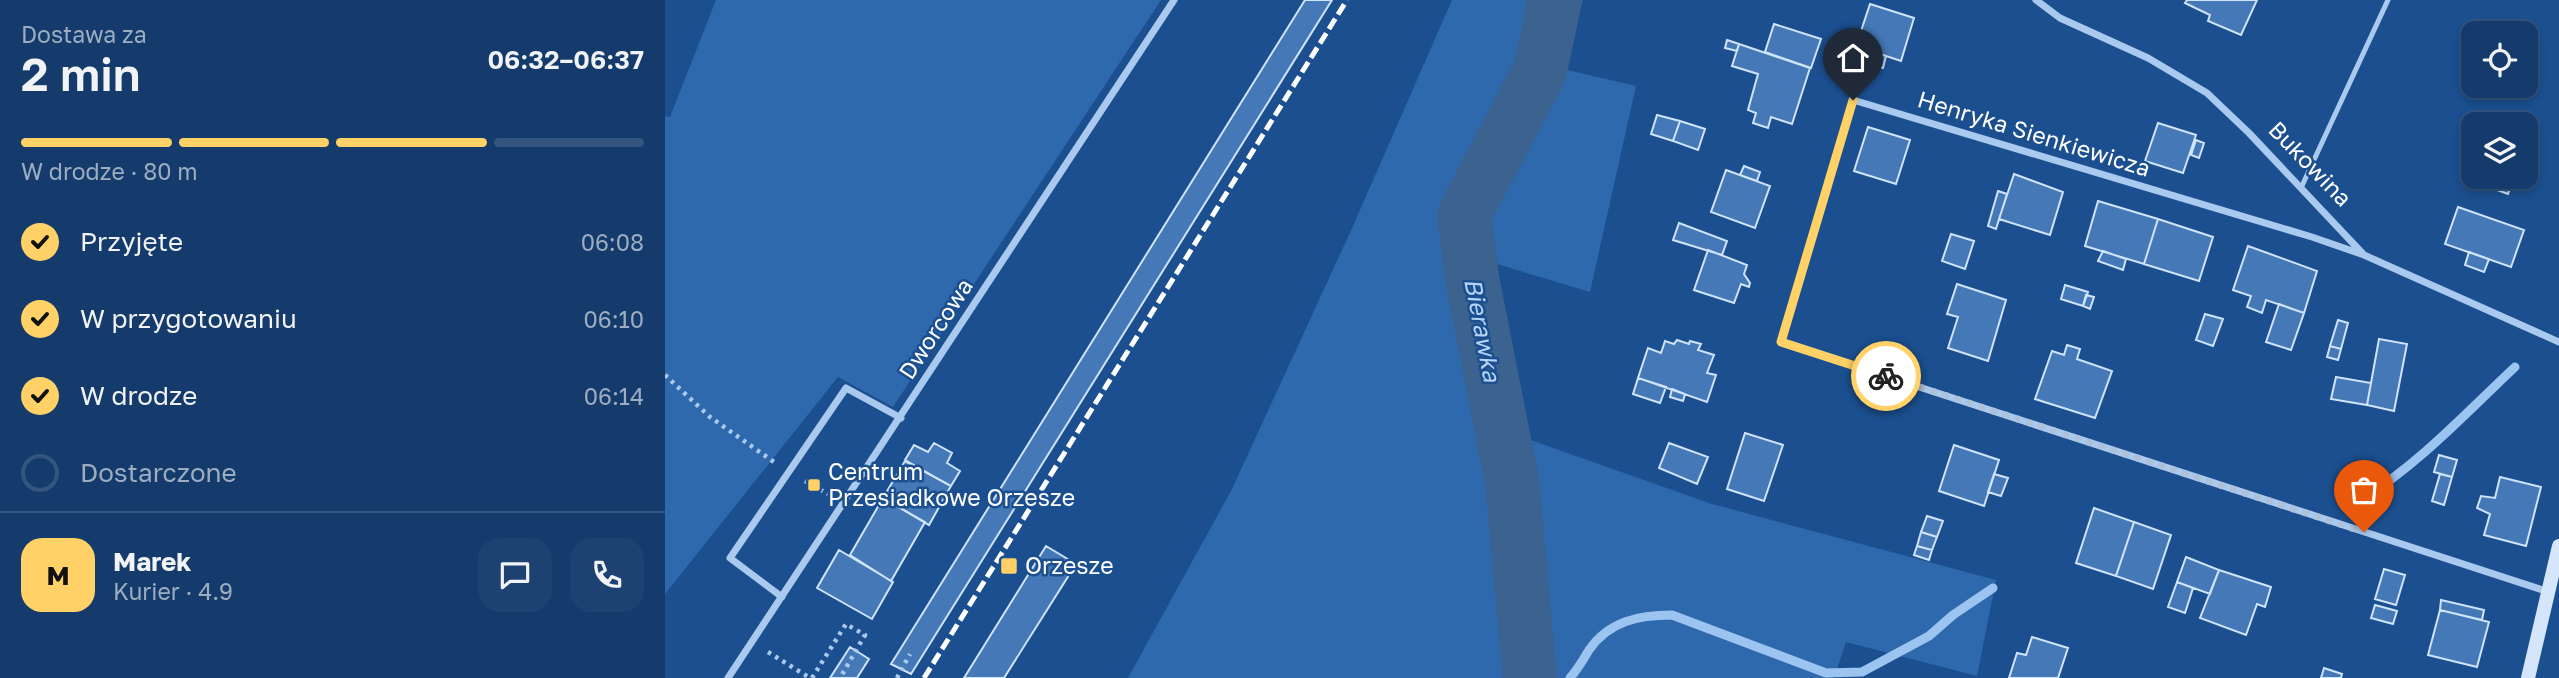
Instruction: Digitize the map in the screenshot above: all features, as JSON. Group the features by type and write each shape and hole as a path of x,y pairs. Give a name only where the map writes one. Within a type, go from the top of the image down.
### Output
{"street":[{"name":"Dworcowa","path":"728,678 1174,0"},
{"name":"Bukowina","path":"2036,0 2060,18 2148,58 2207,93 2364,255 2559,342"},
{"name":"Henryka Sienkiewicza","path":"2364,255 2312,237 1853,100 1781,342 2549,592"},
{"path":"782,597 730,558 846,388 901,418"},
{"path":"2528,678 2559,546"}],"lane":[{"path":"2301,188 2388,0"}],"path":[{"path":"665,375 710,417 790,473 845,503"},
{"path":"752,642 811,678 846,624 865,635 840,678"},
{"path":"897,678 910,654"}],"shaded area":[{"path":"716,0 1161,0 893,407 838,377 665,594 665,116 670,117"},
{"path":"1452,0 1583,0 1559,68 1636,86 1590,292 1490,262 1525,438 1712,504 1996,580 1977,676 1846,642 1834,678 1128,678 1232,489 1353,226"}],"building":[{"path":"1305,0 1332,0 911,674 891,664"},
{"path":"2187,0 2257,0 2241,35 2208,21 2210,15 2185,3"},
{"path":"1870,4 1914,18 1901,61 1856,46"},
{"path":"1774,24 1821,39 1811,68 1765,52"},
{"path":"1727,40 1739,44 1737,51 1725,48"},
{"path":"1739,44 1810,68 1792,124 1771,117 1768,128 1753,123 1756,113 1748,110 1758,74 1732,66"},
{"path":"1869,50 1886,56 1883,68 1865,63"},
{"path":"1657,115 1680,121 1673,141 1651,134"},
{"path":"1680,121 1705,129 1698,150 1673,141"},
{"path":"2158,123 2196,135 2183,173 2145,161"},
{"path":"1868,127 1910,140 1896,184 1854,171"},
{"path":"2196,140 2204,143 2199,158 2191,155"},
{"path":"1744,166 1760,172 1757,181 1740,175"},
{"path":"1726,170 1770,186 1755,228 1711,212"},
{"path":"2014,174 2063,192 2050,235 1999,219"},
{"path":"2494,189 2510,189 2508,194"},
{"path":"1998,191 2007,194 1996,229 1988,226"},
{"path":"2098,201 2158,219 2144,264 2085,246"},
{"path":"2458,207 2524,230 2511,267 2445,244"},
{"path":"2158,219 2213,237 2199,281 2144,264"},
{"path":"1679,223 1727,241 1722,255 1673,240"},
{"path":"1951,234 1974,241 1965,269 1942,261"},
{"path":"2248,246 2317,271 2304,313 2266,300 2262,313 2247,307 2251,296 2233,290"},
{"path":"1708,250 1747,265 1744,274 1750,283 1749,287 1741,284 1734,303 1694,290"},
{"path":"2103,251 2126,259 2123,270 2098,261"},
{"path":"2469,252 2489,259 2484,272 2465,265"},
{"path":"1957,284 2006,300 1988,361 1948,348 1958,317 1947,314"},
{"path":"2065,285 2088,292 2083,306 2061,299"},
{"path":"2086,295 2094,297 2090,309 2083,306"},
{"path":"2279,304 2304,313 2291,350 2266,342"},
{"path":"2205,314 2223,319 2213,346 2196,340"},
{"path":"2338,320 2348,323 2341,349 2330,346"},
{"path":"2379,339 2407,344 2394,411 2367,405"},
{"path":"1677,340 1701,344 1698,350 1714,355 1707,373 1716,375 1707,402 1638,378 1648,348 1661,353 1665,341 1674,344"},
{"path":"2067,345 2080,349 2077,359 2112,371 2095,418 2035,399 2052,351 2064,355"},
{"path":"2330,346 2341,349 2338,360 2327,357"},
{"path":"2336,377 2371,383 2367,405 2331,399"},
{"path":"1638,378 1666,387 1660,403 1633,394"},
{"path":"1672,389 1685,394 1683,401 1670,397"},
{"path":"1745,433 1783,445 1764,501 1727,489"},
{"path":"934,443 952,453 947,463 960,471 951,486 905,460 914,445 928,452"},
{"path":"1669,443 1708,457 1697,484 1659,468"},
{"path":"1954,445 1999,460 1984,506 1939,491"},
{"path":"2439,455 2457,460 2452,477 2434,472"},
{"path":"905,461 951,486 929,525 883,498"},
{"path":"1994,474 2008,478 2001,496 1988,492"},
{"path":"2440,474 2452,477 2444,505 2432,501"},
{"path":"2500,477 2541,487 2526,546 2484,535 2490,514 2477,508 2481,496 2495,498"},
{"path":"883,498 925,522 891,581 850,555"},
{"path":"2094,508 2134,522 2116,576 2076,563"},
{"path":"1927,516 1943,521 1937,537 1921,532"},
{"path":"2134,522 2171,535 2153,589 2116,576"},
{"path":"1921,532 1937,537 1932,550 1917,546"},
{"path":"1046,546 1076,564 1004,678 964,678"},
{"path":"1917,546 1932,550 1929,560 1914,555"},
{"path":"839,550 893,582 872,619 817,588"},
{"path":"2186,557 2219,570 2210,594 2177,582"},
{"path":"2384,569 2405,575 2396,605 2375,599"},
{"path":"2219,570 2271,587 2265,607 2257,604 2246,635 2200,618"},
{"path":"2177,582 2193,588 2185,613 2168,607"},
{"path":"2441,600 2484,610 2482,620 2440,610"},
{"path":"2375,605 2397,611 2393,624 2371,618"},
{"path":"2440,610 2489,622 2477,667 2428,655"},
{"path":"2032,637 2068,648 2058,678 2009,678 2017,653 2026,655"},
{"path":"850,647 869,659 857,678 830,678"},
{"path":"2324,668 2342,674 2341,678 2321,678"}],"waterway":[{"name":"Bierawka","path":"1530,678 1512,481 1472,278 1464,215 1540,71 1555,0"},
{"path":"2340,495 2361,500 2403,471 2515,367"},
{"path":"1570,678 1597,640 1615,626 1637,618 1672,615 1826,673 1862,672 1929,636 1953,615 1993,588"}],"railway":[{"path":"924,678 1347,0"}],"way so far":[{"path":"1886,376 2364,532"}],"place":[{"name":"Centrum Przesiadkowe Orzesze","path":"814,485"},
{"name":"Orzesze","path":"1009,566"}],"route":[{"path":"1853,100 1781,342 1886,376"}]}
